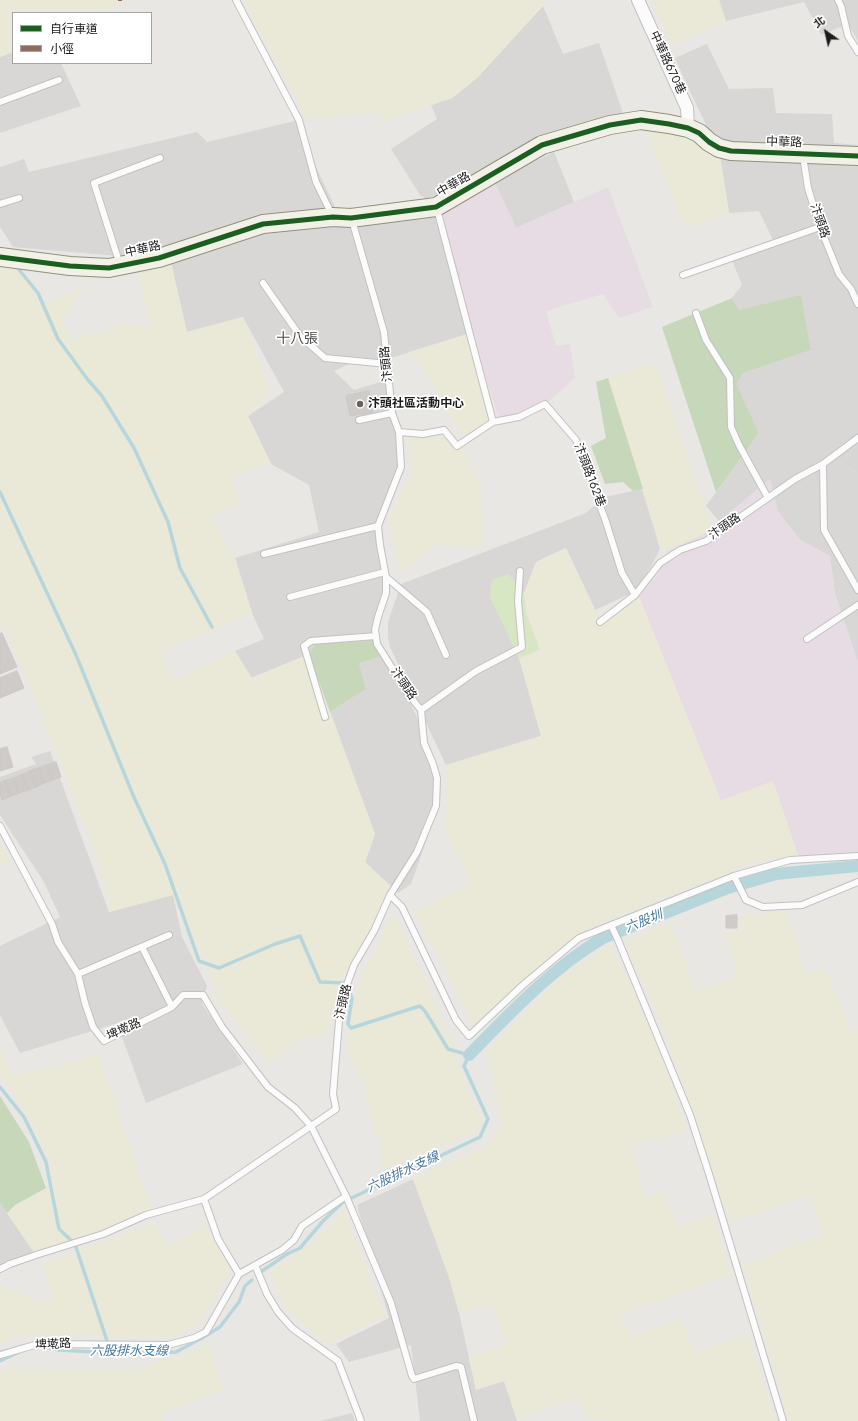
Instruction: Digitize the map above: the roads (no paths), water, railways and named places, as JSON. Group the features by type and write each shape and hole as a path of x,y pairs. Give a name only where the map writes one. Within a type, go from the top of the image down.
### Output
{"street":[{"name":"中華路670巷","path":"638,0 687,108 688,128"},
{"name":"中華路","path":"0,257 70,266 109,268 158,258 263,224 333,217 351,218 436,207 542,146 610,125 641,120 688,128 699,133 718,148 731,152 858,156"}],"lane":[{"path":"236,0 299,120 316,182 333,217"},
{"path":"838,0 841,6 848,36 858,52"},
{"path":"0,102 59,80"},
{"name":"汴頭路","path":"802,154 808,188 820,227 839,274 852,289 858,304"},
{"path":"120,266 94,183 160,158"},
{"path":"0,204 19,198"},
{"path":"436,207 493,422"},
{"name":"汴頭路","path":"311,1126 336,1109 333,1094 339,1021 345,990 354,965 374,931 390,895 417,852 436,806 437,778 424,743 421,710 400,682 377,644 375,630 386,593 386,575 378,526 401,467 399,432 392,413 384,332 351,218"},
{"path":"683,275 820,227"},
{"path":"263,283 300,336 325,358 388,364"},
{"path":"696,314 706,340 730,378 731,427 739,445 768,498"},
{"name":"汴頭路162巷","path":"399,432 423,434 444,430 457,446 493,422 519,417 545,404 576,440 606,522 622,573 635,596"},
{"path":"358,420 392,413"},
{"name":"汴頭路","path":"600,622 635,596 660,563 680,550 706,541 795,479 823,464 858,438"},
{"path":"823,464 824,530 858,590"},
{"path":"264,554 378,526"},
{"path":"421,710 476,671 522,647 518,601 520,571"},
{"path":"290,597 386,575 427,612 446,655"},
{"path":"807,639 858,605"},
{"path":"325,717 304,646 311,641 376,636"},
{"name":"埤墘路","path":"0,826 52,924 58,942 78,974 93,1027 104,1041 172,1007 183,995 203,995 222,1027 268,1087 295,1108 311,1126 346,1196 391,1303 412,1376 414,1379 456,1366 461,1367 474,1421"},
{"path":"390,895 402,907 456,1020 470,1036 523,985 579,938 612,927 735,878 790,860 858,856"},
{"path":"735,878 746,900 763,907 802,905 858,882"},
{"path":"612,927 690,1115 783,1421"},
{"path":"78,974 169,935"},
{"path":"142,947 172,1007"},
{"path":"0,1269 39,1254 103,1234 146,1216 204,1199 311,1126"},
{"path":"204,1199 218,1239 238,1274 282,1250 294,1240 302,1226 346,1196"},
{"path":"255,1265 267,1294 278,1312 292,1328 338,1361 361,1421"},
{"name":"埤墘路","path":"0,1355 38,1344 168,1346 194,1338 206,1332 238,1274"}],"waterway":[{"path":"16,266 38,293 58,339 88,380 102,396 134,448 168,522 180,568 212,627"},
{"path":"0,492 76,655 133,795 165,864 199,961 219,968 275,944 300,936 320,982 345,983 352,998 348,1024 351,1028 420,1006 425,1011 448,1049 469,1055 464,1066 488,1119 480,1137 343,1202 323,1221 300,1248 287,1254 262,1271"},
{"name":"六股圳","path":"469,1055 516,1007 549,977 566,963 603,938 728,888 776,874 858,866"},
{"path":"0,1087 24,1117 46,1162 59,1229 75,1244 111,1353"},
{"name":"六股排水支線","path":"40,1346 59,1350 111,1353 176,1352 220,1327 239,1302 245,1286 252,1280"},
{"name":"六股排水支線","path":"0,1361 19,1352"}],"place":[{"name":"汴頭社區活動中心","path":"360,404"}],"district":[{"name":"十八張","path":"297,340"}]}
